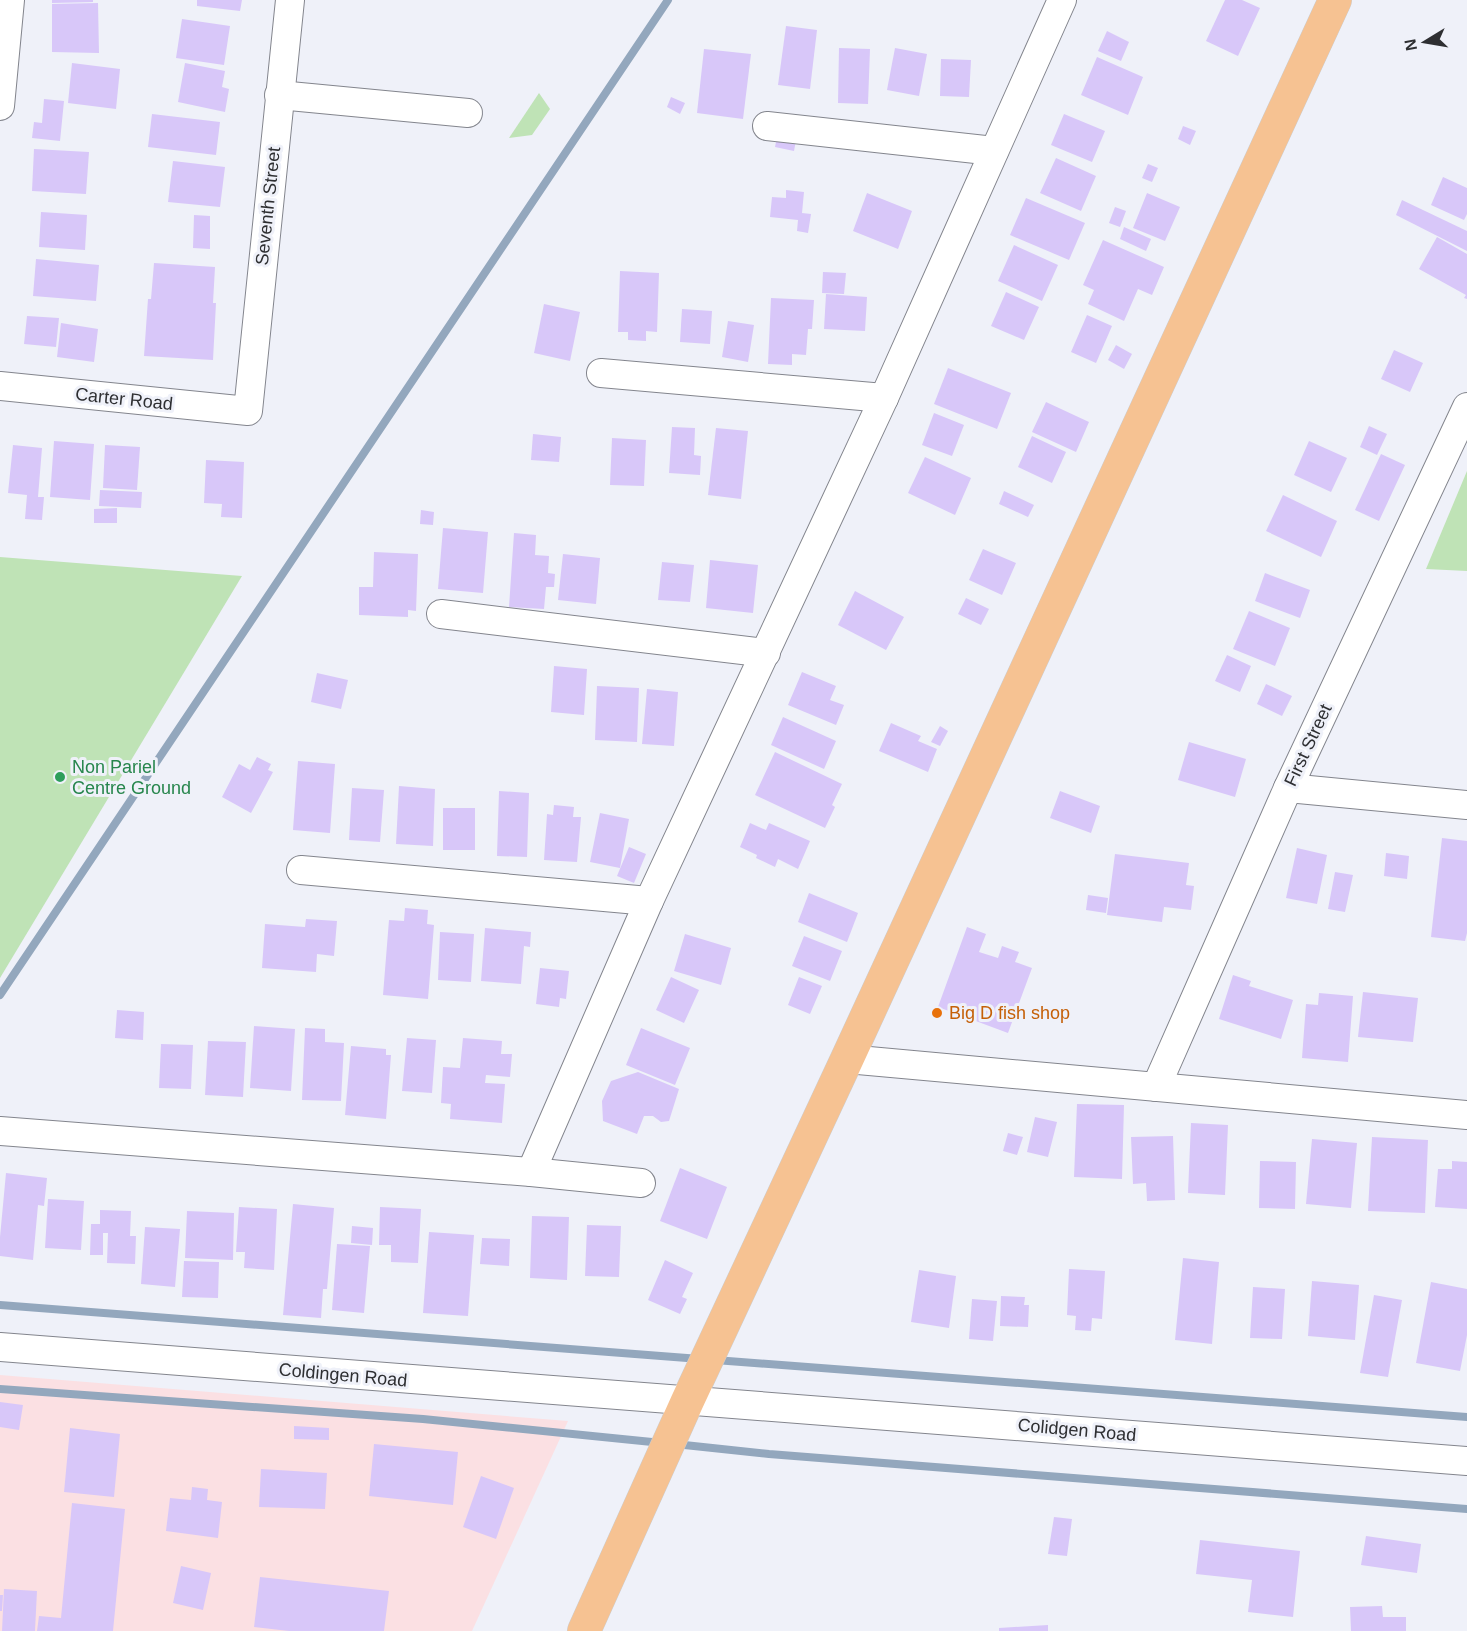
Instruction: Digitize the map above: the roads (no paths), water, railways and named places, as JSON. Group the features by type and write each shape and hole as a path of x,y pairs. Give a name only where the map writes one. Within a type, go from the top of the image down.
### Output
{"main road":[{"path":"584,1631 687,1402 1335,0"}],"street":[{"path":"0,106 10,0"},
{"name":"Seventh Street","path":"248,411 290,0"},
{"path":"531,1172 649,901 884,398 1062,0"},
{"path":"279,95 468,114"},
{"path":"767,126 994,151"},
{"path":"601,373 884,398"},
{"name":"Carter Road","path":"0,386 248,411"},
{"name":"First Street","path":"1156,1087 1288,788 1467,407"},
{"path":"441,614 766,653"},
{"path":"1288,788 1467,805"},
{"path":"301,870 649,901"},
{"path":"847,1059 1467,1115"},
{"path":"0,1131 531,1172 641,1184"},
{"name":"Coldingen Road","path":"0,1347 687,1402"},
{"name":"Colidgen Road","path":"687,1402 1467,1461"}],"waterway":[{"path":"0,995 668,0"},
{"path":"0,1305 700,1359"},
{"path":"715,1360 1467,1417"},
{"path":"0,1389 423,1419 662,1443"},
{"path":"675,1444 769,1454 1467,1509"}],"place":[{"name":"Non Pariel Centre Ground","path":"60,777"},
{"name":"Big D fish shop","path":"937,1013"}]}
